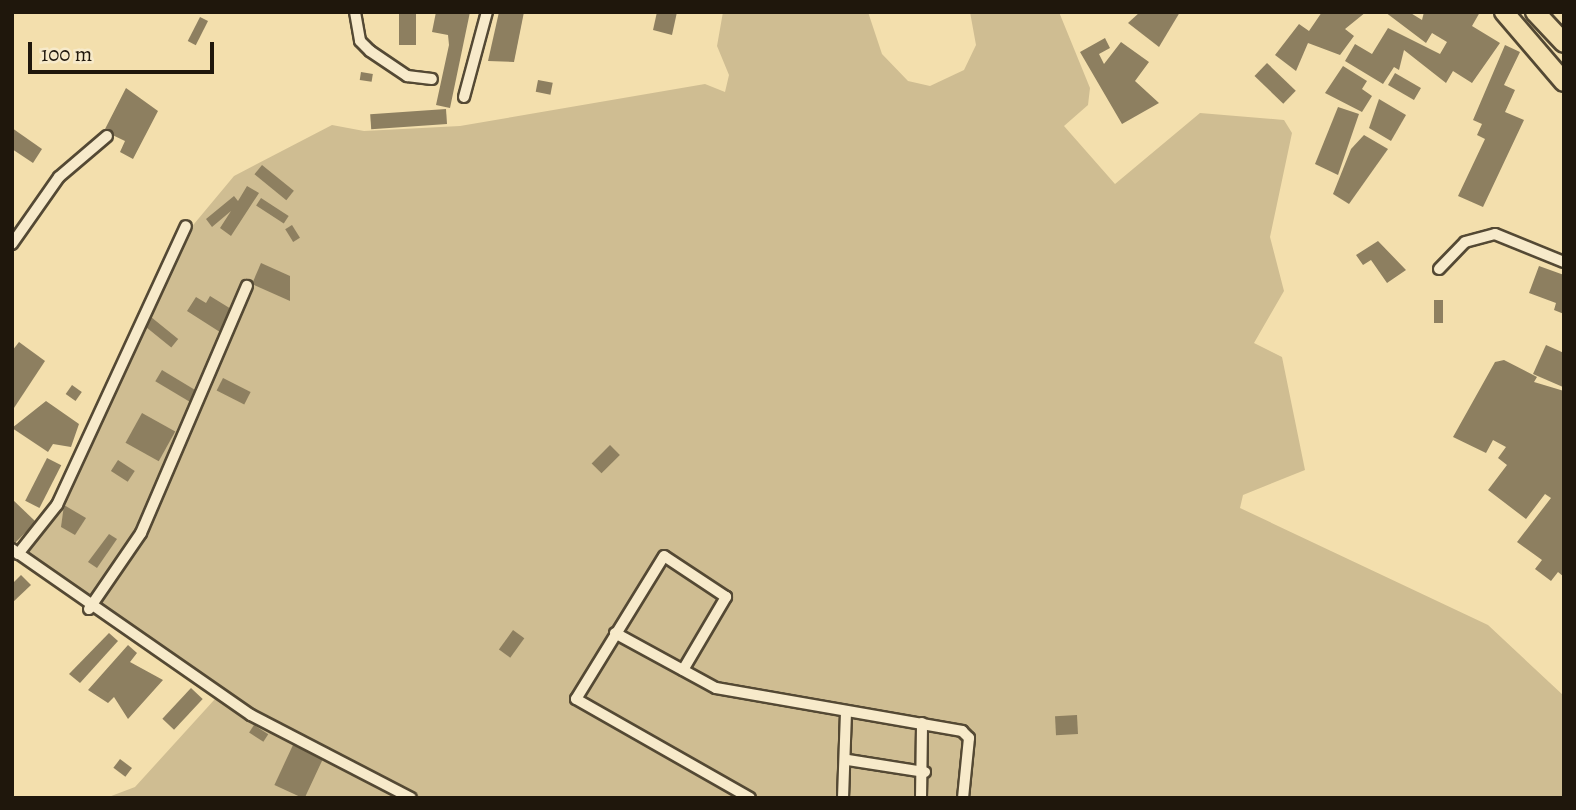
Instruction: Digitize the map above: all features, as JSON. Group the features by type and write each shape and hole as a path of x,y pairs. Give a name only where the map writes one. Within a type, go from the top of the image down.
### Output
{"main road":[{"path":"1504,12 1564,82"},
{"path":"1535,12 1564,43"}],"street":[{"path":"355,12 357,32 370,51 407,76 432,79"},
{"path":"464,97 488,12"},
{"path":"12,244 59,177 107,136"},
{"path":"186,226 57,505 15,552 89,609 251,715 411,798"},
{"path":"1439,269 1465,242 1495,234 1564,262"},
{"path":"89,609 141,533 247,286"},
{"path":"683,670 726,597 672,558 662,558 615,632 578,703 750,798"},
{"path":"615,632 716,688 922,723 967,734 963,798"},
{"path":"843,798 848,760 846,712"},
{"path":"921,798 925,772 922,723"},
{"path":"848,760 925,772"}],"shaded area":[{"path":"723,12 868,12 882,54 908,81 930,86 964,70 976,45 970,12 1059,12 1090,88 1088,105 1064,126 1115,184 1200,113 1284,120 1292,133 1270,237 1284,291 1254,343 1282,357 1305,470 1243,495 1240,508 1488,625 1564,696 1564,798 106,798 135,787 215,699 215,682 84,598 27,551 58,507 189,230 234,176 332,125 364,131 460,126 705,84 725,92 729,75 717,46"}],"building":[{"path":"399,12 416,12 416,45 399,45"},
{"path":"436,12 470,12 450,108 436,105 449,45 448,35 432,32"},
{"path":"499,12 524,12 514,62 488,61"},
{"path":"657,12 677,12 672,35 653,30"},
{"path":"1140,12 1180,12 1159,47 1128,23"},
{"path":"1322,12 1366,12 1345,29 1354,36 1340,55 1308,43 1296,71 1275,55 1299,24 1309,31"},
{"path":"1385,12 1409,12 1422,20 1424,12 1480,12 1472,26 1500,43 1472,83 1453,71 1446,83 1404,50 1399,70 1394,67 1383,84 1345,61 1355,44 1372,54 1388,28 1440,54 1447,42 1432,33 1426,43"},
{"path":"200,17 208,21 196,45 188,41"},
{"path":"1105,38 1110,48 1099,54 1104,64 1121,42 1149,62 1135,81 1159,103 1122,124 1080,52"},
{"path":"1505,45 1520,52 1504,85 1515,90 1505,112 1524,120 1483,207 1458,196 1485,139 1477,135 1482,124 1473,120"},
{"path":"1267,63 1296,91 1283,104 1254,76"},
{"path":"1343,66 1367,81 1362,89 1372,96 1362,112 1325,93"},
{"path":"361,72 373,74 372,82 360,80"},
{"path":"1395,73 1421,88 1414,100 1388,85"},
{"path":"538,80 553,83 550,95 536,92"},
{"path":"126,88 158,111 133,159 120,152 125,141 104,131"},
{"path":"1379,99 1406,115 1391,141 1369,128"},
{"path":"1338,107 1359,114 1338,175 1315,164"},
{"path":"446,109 447,124 371,129 370,114"},
{"path":"12,128 42,149 33,163 12,149"},
{"path":"1364,135 1388,149 1349,204 1333,194 1351,149"},
{"path":"262,165 294,191 286,200 254,174"},
{"path":"247,186 259,193 231,236 220,228 231,211 212,227 206,219 234,196 238,201"},
{"path":"261,198 289,216 284,224 256,206"},
{"path":"292,225 300,238 293,242 285,229"},
{"path":"1378,241 1406,270 1387,283 1371,260 1363,265 1356,255"},
{"path":"261,263 290,276 290,301 252,284"},
{"path":"1539,266 1564,275 1564,314 1554,310 1556,303 1529,293"},
{"path":"210,296 236,312 223,334 187,311 196,297 206,303"},
{"path":"1434,300 1443,300 1443,323 1434,323"},
{"path":"151,317 178,339 171,348 144,326"},
{"path":"19,342 45,361 12,411 12,351"},
{"path":"1546,345 1564,353 1563,387 1533,374"},
{"path":"1504,360 1537,377 1534,382 1564,391 1564,577 1558,572 1551,581 1535,569 1542,560 1517,542 1551,498 1545,494 1526,519 1488,490 1507,465 1498,458 1506,447 1493,440 1486,453 1453,437 1495,362"},
{"path":"162,370 199,392 192,403 155,381"},
{"path":"223,378 251,392 244,405 217,390"},
{"path":"72,385 82,392 76,401 66,394"},
{"path":"46,401 79,424 71,447 53,444 48,452 12,428"},
{"path":"142,413 175,431 159,461 126,443"},
{"path":"610,445 620,455 602,473 592,463"},
{"path":"47,458 61,465 39,508 25,501"},
{"path":"118,460 135,471 128,482 111,471"},
{"path":"12,499 36,522 12,546"},
{"path":"64,505 86,518 75,535 61,527"},
{"path":"109,534 117,539 97,568 88,562"},
{"path":"21,575 31,585 12,603 12,584"},
{"path":"513,630 524,638 510,658 499,649"},
{"path":"109,633 118,641 80,683 69,674"},
{"path":"128,645 137,653 130,662 163,680 128,719 114,697 108,703 88,690"},
{"path":"191,688 203,699 174,730 162,719"},
{"path":"1077,715 1078,734 1056,735 1055,716"},
{"path":"254,725 268,734 263,742 249,733"},
{"path":"293,745 323,759 305,798 274,785"},
{"path":"120,759 132,768 125,777 113,768"}]}
